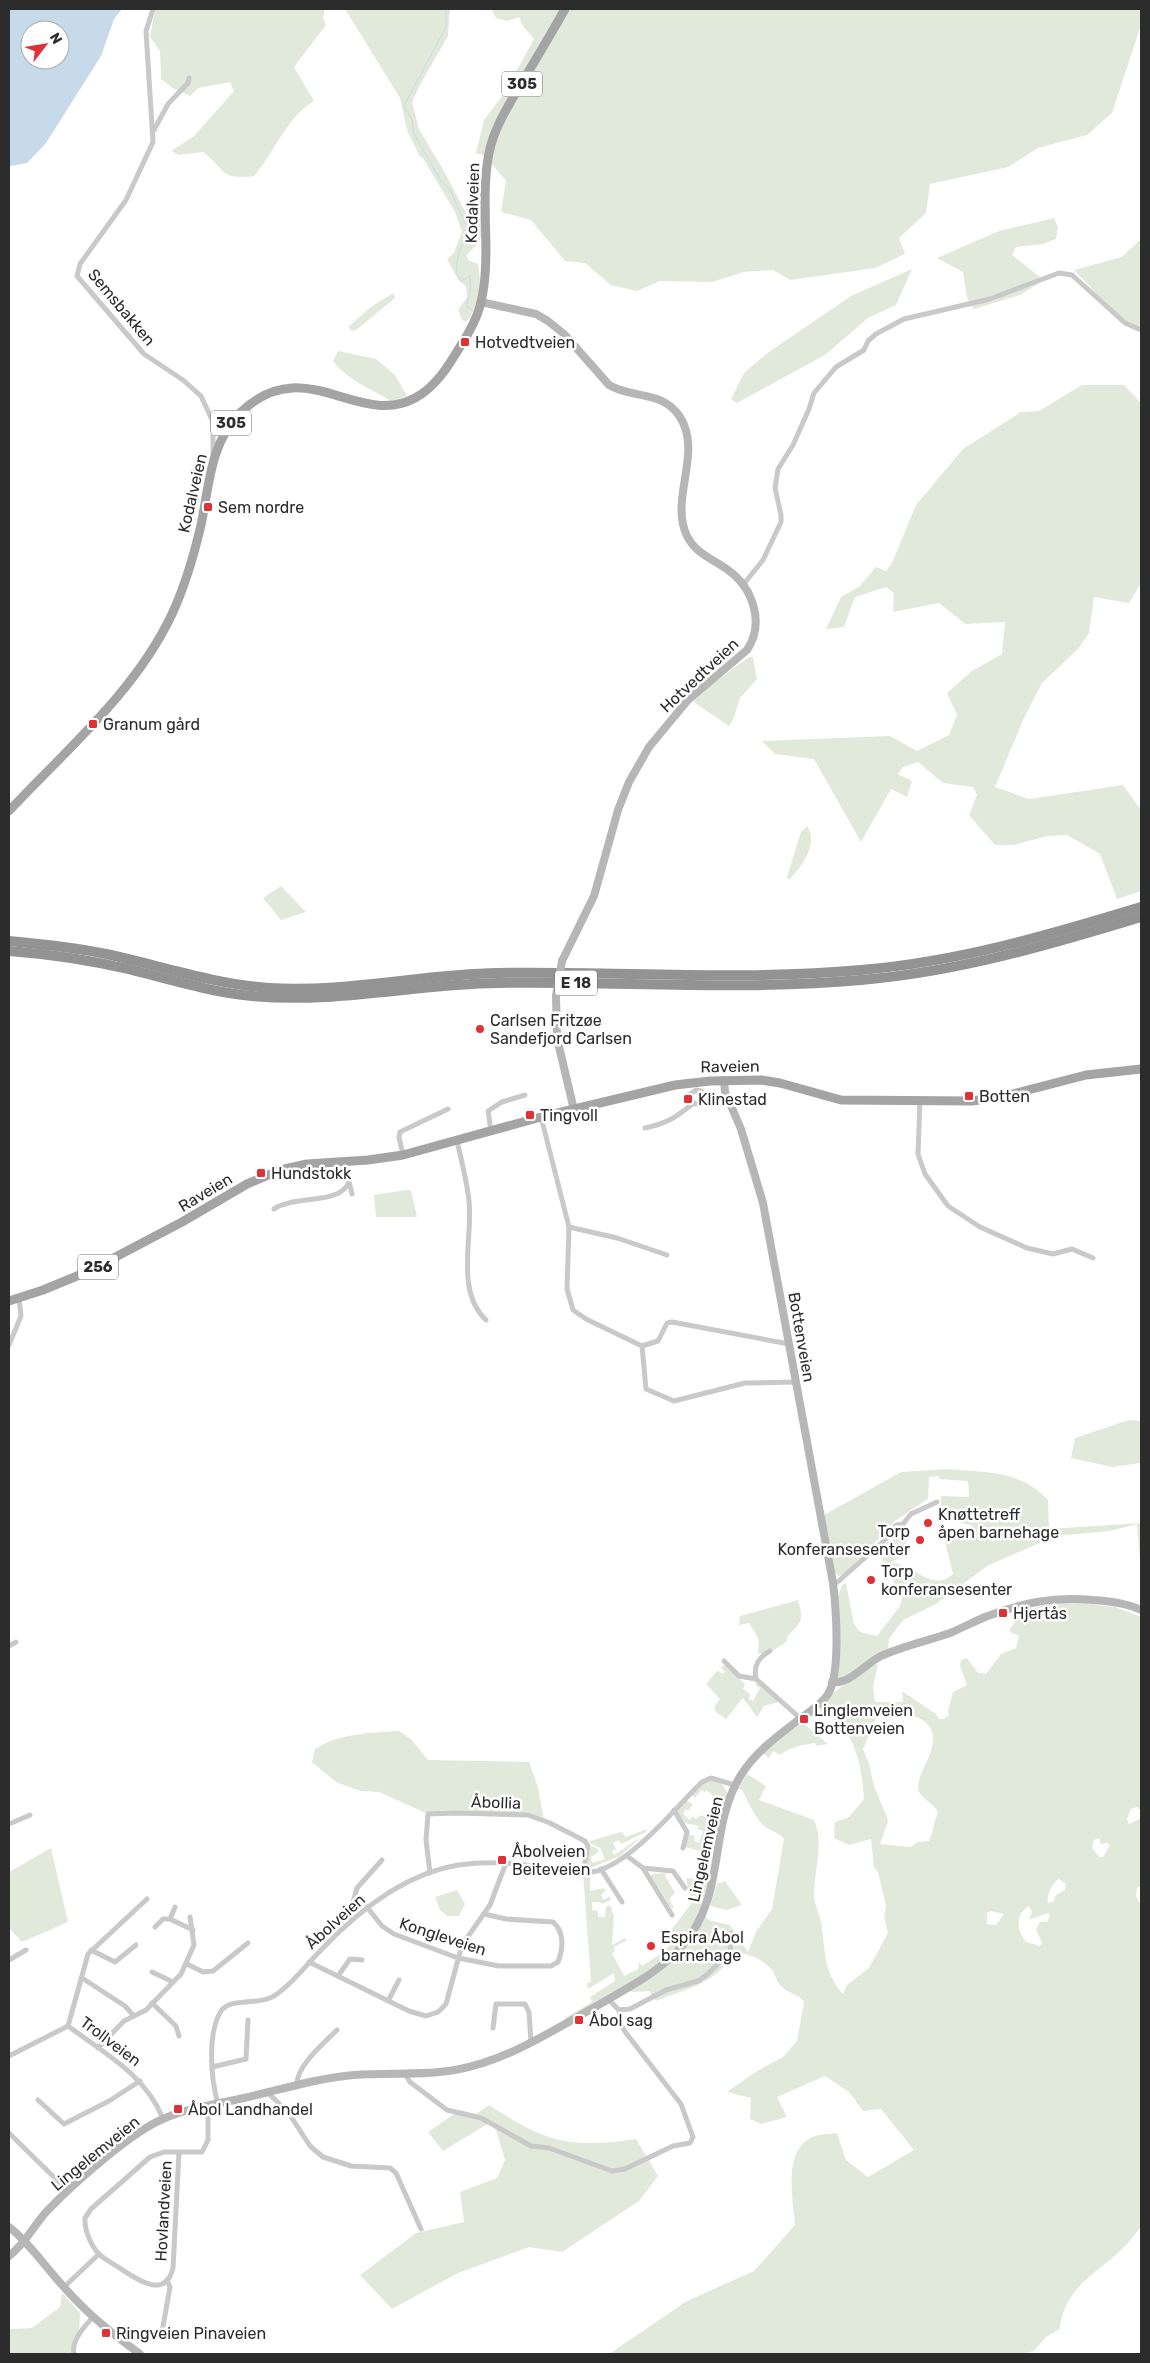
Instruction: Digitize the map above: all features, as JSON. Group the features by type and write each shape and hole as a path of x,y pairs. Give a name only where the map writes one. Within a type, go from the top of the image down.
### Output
{"highway":[{"name":"E 18","path":"9,941 85,950 231,984 286,988 320,988 470,974 804,974 886,968 961,956 1037,938 1141,908"},
{"name":"E 18","path":"9,950 83,960 229,993 278,998 320,997 462,984 788,984 862,980 963,965 1056,943 1141,917"}],"main road":[{"name":"Kodalveien","path":"9,810 128,683 159,638 178,598 192,559 214,460 222,438 236,418 254,402 274,392 294,388 315,389 366,404 382,406 401,404 416,398 435,382 455,355 473,324 481,302 484,285 486,174 493,138 505,112 566,9"},
{"name":"Hotvedtveien","path":"481,302 543,318 558,328 609,385 656,398 678,413 684,424 688,444 681,511 686,534 696,549 727,569 743,585 752,602 757,618 754,639 743,656 697,692 677,712 644,754 629,782 618,810 594,896 562,961 556,996 558,1045 574,1110"},
{"name":"Raveien","path":"9,1301 69,1280 112,1260 268,1174 300,1165 403,1155 541,1117 675,1085 724,1080 774,1081 841,1100 990,1099 1079,1077 1141,1069"},
{"name":"Bottenveien","path":"724,1080 727,1096 741,1129 760,1189 833,1586 837,1623 832,1682"},
{"path":"832,1682 845,1681 869,1663 901,1648 1034,1602 1056,1598 1074,1598 1114,1602 1141,1610"},
{"name":"Lingelemveien","path":"9,2254 68,2192 126,2142 163,2119 268,2092 343,2076 457,2070 500,2056 531,2042 608,1999 663,1965 682,1946 702,1917 712,1889 724,1819 734,1787 761,1750 826,1696 832,1682"},
{"path":"9,2227 92,2318 140,2354"}],"street":[{"name":"Semsbakken","path":"153,9 146,31 154,130 153,142 126,200 80,264 77,276 144,354 183,380 201,396 213,422 212,456 214,460"},
{"name":"Semsbakken","path":"154,130 168,104 188,83 189,78"},
{"path":"743,585 763,560 778,529 781,515 775,479 778,469 789,454 814,393 836,367 864,350 868,341 876,334 910,316 990,299 1066,272 1078,280 1125,323 1141,330"},
{"path":"694,1103 690,1095 696,1090 701,1091 708,1100"},
{"path":"491,1131 488,1111 502,1102 525,1095"},
{"path":"645,1128 672,1120 694,1103 727,1096"},
{"path":"920,1100 918,1154 925,1174 948,1206 980,1227 1027,1248 1053,1254 1072,1249 1093,1258"},
{"path":"403,1155 399,1138 400,1132 448,1110"},
{"path":"541,1117 569,1227 567,1289 573,1310 586,1319 642,1346 658,1341 664,1326 672,1322 789,1344"},
{"path":"457,1140 469,1200 468,1261 471,1296 473,1305 486,1320"},
{"path":"344,1161 352,1194"},
{"path":"274,1209 291,1203 341,1194 347,1188 349,1182"},
{"path":"569,1227 617,1238 667,1255"},
{"path":"9,1345 21,1316 19,1298"},
{"path":"642,1346 646,1389 674,1401 745,1383 796,1382"},
{"path":"833,1586 894,1532 894,1526 902,1525 911,1514 938,1502"},
{"path":"894,1532 896,1535 902,1534 904,1529 902,1525"},
{"path":"9,1646 16,1642"},
{"path":"756,1679 754,1672 758,1660 770,1651"},
{"path":"724,1661 739,1676 756,1679 800,1718"},
{"name":"Åbolveien","path":"218,2104 212,2067 215,2027 223,2009 231,2004 259,2002 276,1995 348,1922 367,1906 430,1873 457,1865 506,1862 564,1874 583,1873 601,1869 627,1856 702,1782 711,1778 721,1780 734,1787"},
{"path":"674,1810 686,1832 683,1848"},
{"name":"Åbollia","path":"430,1873 426,1840 428,1814 455,1813 528,1815 550,1823 585,1842 588,1846 583,1873"},
{"path":"9,1824 30,1815"},
{"path":"627,1856 643,1868 672,1915"},
{"path":"348,1922 357,1888 382,1860"},
{"path":"309,1962 418,2014 426,2016 438,2012 449,1997 458,1958 465,1939 484,1914 498,1889 506,1862"},
{"path":"643,1868 673,1871 685,1888"},
{"path":"601,1869 622,1902"},
{"name":"Trollveien","path":"147,1899 88,1954 68,2026 140,2081 163,2119"},
{"name":"Kongleveien","path":"367,1906 382,1926 394,1934 458,1958 499,1966 551,1966 558,1962 562,1946 562,1935 553,1922 511,1920 484,1914"},
{"path":"170,1919 175,1907"},
{"path":"98,2048 124,2021 140,2015 173,1982 187,1964 194,1945 190,1917"},
{"path":"155,1927 163,1919 170,1919 193,1930"},
{"path":"619,2010 630,2009 666,1990 698,1980 708,1974 730,1951 731,1932"},
{"path":"187,1964 203,1972 213,1971 248,1943"},
{"path":"91,1950 114,1962 136,1945"},
{"path":"9,1960 26,1950"},
{"path":"338,1976 350,1959 362,1960"},
{"path":"152,1972 173,1982"},
{"path":"82,1978 126,2006 134,2016"},
{"path":"388,2001 399,1980"},
{"path":"405,2074 410,2082 447,2110 481,2118 531,2146 549,2148 603,2168 620,2170 661,2151 690,2142 693,2137 681,2104 626,2033 621,2024 619,2010 608,1999"},
{"path":"152,2003 176,2026 179,2036"},
{"path":"493,2028 496,2004 525,2004 529,2012 531,2042"},
{"path":"212,2067 246,2059 248,2020"},
{"path":"9,2056 68,2026"},
{"path":"297,2086 296,2081 305,2064 337,2030"},
{"path":"38,2100 64,2124 109,2101 140,2081"},
{"path":"268,2092 288,2112 310,2146 323,2157 351,2166 390,2168 396,2173 421,2229"},
{"name":"Hovlandveien","path":"179,2152 174,2268 167,2280 158,2286 147,2284 98,2254 86,2230 84,2218 87,2213 150,2158 164,2152 179,2152 198,2152 205,2149 208,2140 208,2107"},
{"path":"9,2133 68,2192"},
{"path":"64,2287 98,2254"},
{"path":"162,2332 170,2287 167,2280"},
{"path":"74,2354 73,2350 76,2340 92,2318"}],"green space":[{"path":"155,9 325,9 323,18 326,25 294,67 314,101 304,108 288,126 254,176 228,175 203,152 179,155 171,151 194,136 234,91 230,82 198,88 190,96 174,89 161,79 160,51 150,37"},
{"path":"345,9 450,9 448,36 412,102 419,129 467,215 481,192 481,236 479,242 467,255 468,260 478,264 480,279 477,303 466,322 462,320 458,310 467,297 466,286 459,281 447,259 454,253 462,232 455,212 423,158 420,157 407,130 400,98"},
{"path":"491,9 1141,9 1141,25 1112,113 1087,135 1038,148 1008,167 930,184 926,213 899,238 905,254 875,268 790,280 773,270 744,272 712,282 660,281 637,291 611,285 585,263 565,261 531,220 501,212 506,181 485,156 476,153 484,120 503,95 534,39 523,26 519,17 507,21 496,18"},
{"path":"1054,218 1058,227 1056,239 1043,244 1016,247 1012,255 1044,280 1020,295 974,309 967,298 963,272 937,258 999,231"},
{"path":"1141,239 1141,332 1124,323 1074,270 1122,257"},
{"path":"912,269 896,305 868,318 825,355 737,403 731,399 744,373 766,354 851,296"},
{"path":"393,293 395,298 356,330 351,331 349,326 371,307"},
{"path":"338,351 376,359 395,375 407,396 391,401 352,379 333,361"},
{"path":"1082,385 1124,385 1141,403 1141,583 1129,603 1094,597 1089,633 1078,649 1042,683 1024,718 995,787 1029,799 1123,785 1141,810 1141,891 1117,899 1100,854 1067,835 1047,836 1013,845 995,845 969,815 977,795 973,787 943,783 918,762 903,767 898,774 912,781 907,797 891,789 861,842 814,759 775,754 762,741 890,736 917,751 949,735 957,715 947,693 972,671 1002,654 1005,622 965,624 939,603 893,612 894,593 886,587 855,597 844,627 826,629 841,597 860,586 876,567 886,571 892,563 916,505 963,449 1021,412 1039,411"},
{"path":"749,657 753,657 757,679 740,698 733,720 729,726 695,703 693,698"},
{"path":"807,826 811,840 810,847 804,862 789,880 787,877 801,832"},
{"path":"281,886 306,912 281,920 263,898"},
{"path":"411,1190 417,1217 376,1217 374,1195"},
{"path":"1129,1420 1141,1421 1141,1463 1112,1467 1071,1458 1075,1438"},
{"path":"947,1469 1002,1474 1037,1490 1048,1500 1049,1529 1141,1523 1141,1573 1137,1524 1110,1531 1055,1536 987,1566 936,1604 903,1620 889,1639 888,1649 848,1679 833,1682 836,1604 842,1585 846,1583 854,1624 860,1632 877,1636 900,1606 903,1594 899,1592 878,1550 883,1544 894,1539 906,1538 906,1546 902,1554 890,1563 906,1567 929,1579 945,1579 953,1574 945,1542 957,1539 972,1525 939,1519 938,1508 941,1507 941,1496 969,1497 968,1481 939,1479 939,1476 929,1477 928,1499 895,1521 847,1573 839,1576 834,1572 824,1515 901,1472"},
{"path":"798,1600 801,1617 799,1624 787,1637 787,1641 769,1652 758,1653 757,1635 749,1623 739,1625 740,1616"},
{"path":"1076,1602 1115,1607 1141,1617 1141,1811 1137,1807 1131,1809 1127,1819 1129,1824 1141,1818 1141,1885 1137,1888 1136,1896 1141,1906 1141,2226 1117,2254 1085,2280 1076,2290 1068,2301 1060,2329 1046,2337 1034,2351 1021,2354 609,2354 687,2301 754,2271 795,2225 792,2190 793,2166 796,2154 810,2138 837,2133 846,2160 868,2177 914,2150 881,2109 863,2111 849,2092 825,2076 777,2097 787,2117 761,2124 750,2119 751,2098 727,2092 757,2071 783,2057 797,2041 804,2002 780,1985 768,1966 751,1956 737,1952 718,1972 701,1984 656,2001 649,1991 632,1992 626,1989 567,2022 565,2018 592,2002 590,1997 615,1981 614,1973 588,1989 587,1983 591,1982 583,1873 590,1872 590,1891 604,1888 606,1891 601,1895 604,1900 609,1896 611,1900 602,1904 600,1902 592,1902 592,1910 598,1911 598,1917 605,1917 606,1907 610,1905 614,1915 612,1945 625,1938 627,1940 614,1947 615,1951 612,1953 624,1976 638,1969 639,1962 642,1966 662,1953 678,1937 669,1933 691,1904 686,1878 714,1881 703,1915 709,1920 730,1925 748,1952 756,1932 772,1909 784,1839 762,1824 753,1812 742,1790 738,1789 747,1774 766,1786 759,1800 814,1820 819,1847 814,1900 821,1922 828,1968 831,1977 843,1994 847,1985 869,1968 888,1933 884,1917 886,1906 878,1872 874,1867 871,1839 849,1845 834,1838 835,1822 849,1817 864,1799 861,1772 854,1748 842,1727 833,1719 821,1711 811,1718 809,1713 867,1666 878,1664 873,1687 875,1702 903,1702 902,1691 936,1714 939,1719 944,1719 949,1715 948,1711 953,1692 967,1685 960,1666 961,1660 967,1658 978,1673 986,1674 1001,1654 1016,1648 1019,1636 1010,1632 1010,1629 1018,1618 1017,1613 1052,1603","holes":["886,1709 915,1716 929,1725 932,1732 933,1741 920,1777 918,1790 938,1813 929,1841 917,1842 911,1847 880,1844 888,1822 874,1786 863,1749 879,1711","1100,1838 1100,1844 1108,1843 1110,1845 1103,1857 1099,1857 1092,1848 1094,1840","1059,1879 1066,1884 1065,1890 1056,1895 1053,1902 1048,1903 1049,1893","1029,1906 1032,1912 1029,1920 1048,1913 1050,1915 1047,1922 1040,1922 1036,1929 1042,1943 1040,1946 1026,1942 1023,1937 1019,1928 1021,1914","991,1911 1004,1914 996,1925 987,1924 987,1913"]},
{"path":"725,1665 745,1684 743,1689 750,1694 749,1699 753,1701 760,1688 755,1685 759,1683 779,1702 764,1706 757,1717 743,1698 726,1719 717,1713 714,1707 720,1699 706,1684 718,1670 722,1674 725,1672 721,1667"},
{"path":"803,1723 828,1744 816,1746 815,1743 801,1746 780,1755 773,1751 769,1758 762,1753 781,1737"},
{"path":"399,1731 411,1739 428,1760 529,1762 538,1787 544,1821 528,1815 428,1814 379,1792 360,1791 336,1782 312,1762 315,1749 335,1740 377,1732"},
{"path":"708,1780 721,1782 727,1792 717,1850 712,1850 712,1854 685,1847 688,1834 695,1836 694,1841 699,1843 703,1831 697,1829 699,1826 685,1823 676,1810 685,1800 693,1804 683,1814 690,1820 692,1816 696,1819 701,1815 705,1817 710,1811 714,1810 717,1799 706,1790 705,1792 701,1790 695,1798 692,1795 702,1783"},
{"path":"647,1829 646,1832 621,1844 619,1840 613,1843 616,1849 612,1851 614,1855 642,1836 620,1856 590,1868 586,1867 591,1846 597,1848 599,1852 591,1857 592,1863 605,1859 600,1848 590,1843 590,1841 621,1832 626,1837"},
{"path":"51,1848 68,1922 22,1942 9,1928 9,1872"},
{"path":"666,1873 665,1876 675,1893 669,1899 674,1908 672,1909 651,1876 652,1874"},
{"path":"725,1881 742,1905 727,1910 710,1906 717,1884"},
{"path":"457,1890 465,1904 459,1916 447,1916 440,1910 435,1897"},
{"path":"489,2105 530,2129 560,2140 598,2143 636,2139 658,2176 639,2201 562,2252 529,2247 458,2273 392,2309 360,2275 416,2233 464,2222 460,2192 497,2178 505,2160 496,2130 489,2123 443,2151 428,2132 460,2110 476,2114"},
{"path":"62,2293 80,2313 79,2336 74,2354 9,2354 9,2329 32,2328 60,2307"}],"water":[{"path":"9,9 122,9 114,19 101,56 46,143 27,163 9,165"}],"waterway":[{"path":"446,9 446,27 404,106 412,120 414,134 441,181 450,191 466,224 471,230 464,241 457,262 458,276 461,281 470,276 471,287 466,306 471,309"}],"place":[{"name":"Hotvedtveien","path":"465,342"},
{"name":"Sem nordre","path":"208,507"},
{"name":"Granum gård","path":"93,724"},
{"name":"Carlsen Fritzøe Sandefjord Carlsen","path":"480,1029"},
{"name":"Botten","path":"969,1096"},
{"name":"Klinestad","path":"688,1099"},
{"name":"Tingvoll","path":"530,1115"},
{"name":"Hundstokk","path":"261,1173"},
{"name":"Knøttetreff åpen barnehage","path":"928,1523"},
{"name":"Torp Konferansesenter","path":"920,1540"},
{"name":"Torp konferansesenter","path":"871,1580"},
{"name":"Hjertås","path":"1003,1613"},
{"name":"Linglemveien Bottenveien","path":"804,1719"},
{"name":"Åbolveien Beiteveien","path":"502,1860"},
{"name":"Espira Åbol barnehage","path":"651,1946"},
{"name":"Åbol sag","path":"579,2020"},
{"name":"Åbol Landhandel","path":"178,2109"},
{"name":"Ringveien Pinaveien","path":"106,2333"}]}
